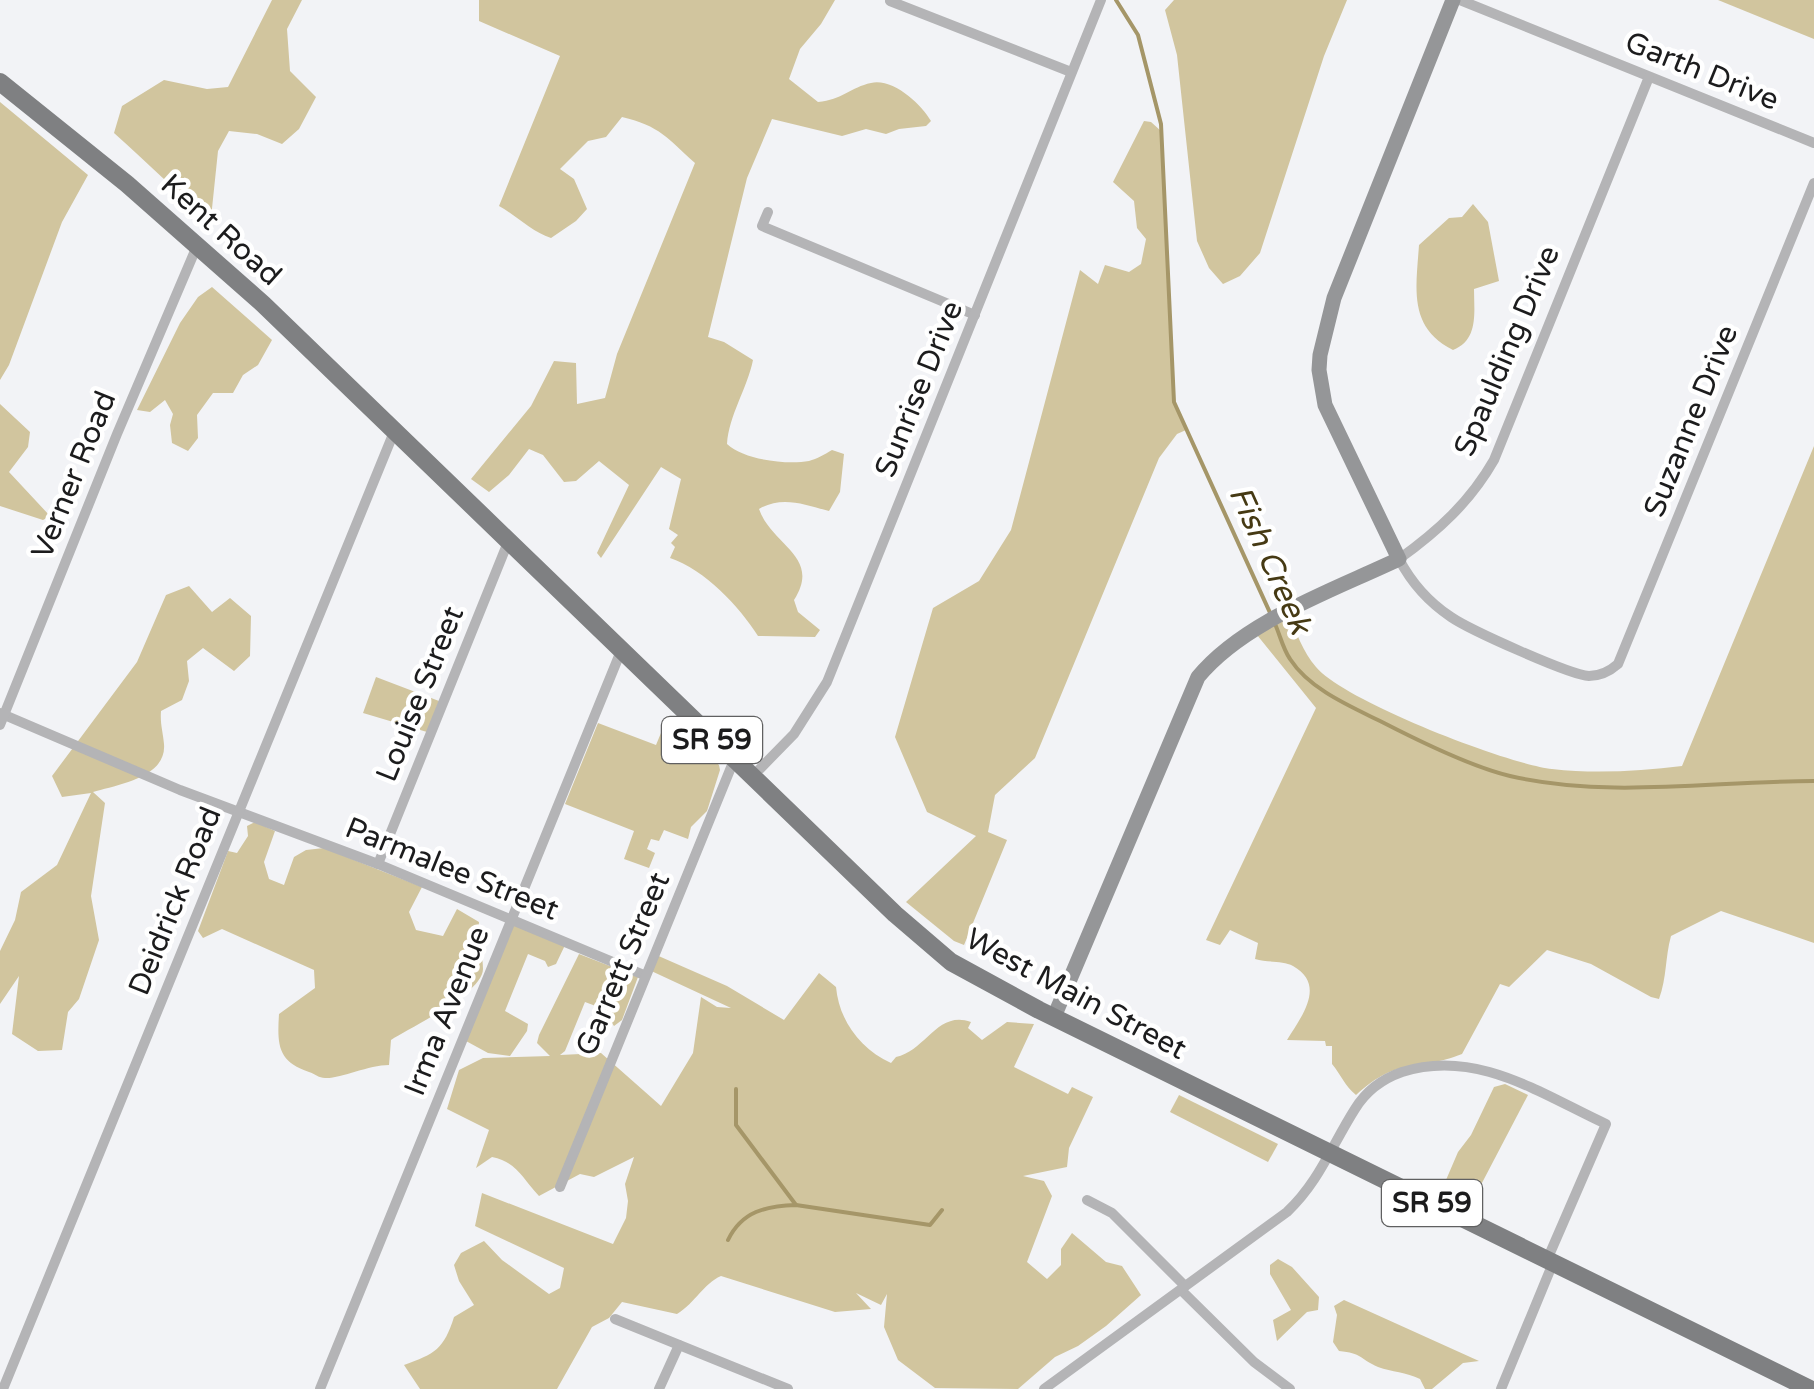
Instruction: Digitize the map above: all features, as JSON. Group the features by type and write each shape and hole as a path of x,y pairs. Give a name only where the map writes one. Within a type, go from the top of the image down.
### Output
{"main road":[{"name":"Kent Road","path":"0,82 263,304 394,432"},
{"name":"West Main Street","path":"394,432 930,946 970,974 1810,1389"}],"street":[{"name":"Garth Drive","path":"1456,0 1814,144"},
{"path":"1399,559 1326,408 1320,355 1334,298 1456,0"},
{"path":"890,1 1070,72"},
{"name":"Sunrise Drive","path":"752,777 794,734 827,680 1100,1"},
{"name":"Spaulding Drive","path":"1054,1017 1189,695 1207,666 1253,630 1399,559 1454,514 1480,484 1494,460 1649,76"},
{"name":"Suzanne Drive","path":"1399,559 1426,596 1463,624 1583,675 1606,672 1618,664 1814,183"},
{"path":"768,212 762,226 975,315"},
{"name":"Verner Road","path":"2,718 197,246"},
{"name":"Deidrick Road","path":"2,1388 394,432"},
{"name":"Louise Street","path":"378,864 508,542"},
{"name":"Irma Avenue","path":"320,1389 621,652"},
{"name":"Parmalee Street","path":"2,718 378,864 644,975"},
{"name":"Garrett Street","path":"560,1188 734,760"},
{"path":"1044,1389 1269,1226 1302,1197 1354,1110 1371,1089 1395,1074 1444,1064 1470,1065 1495,1072 1606,1124 1502,1389"},
{"path":"1087,1200 1115,1216 1254,1362 1290,1389"},
{"path":"615,1319 788,1389"},
{"path":"659,1389 679,1345"}],"shaded area":[{"path":"272,0 302,0 287,29 290,71 316,97 299,129 282,144 257,134 229,131 218,151 211,218 114,133 122,106 164,80 207,89 228,87"},
{"path":"479,0 835,0 800,49 789,79 818,102 871,83 888,84 913,100 931,121 926,126 886,134 866,129 842,136 772,119 747,178 708,337 753,360 727,444 744,454 778,462 809,461 832,450 844,454 840,492 829,511 785,502 759,509 765,522 799,562 801,585 794,600 798,612 820,630 815,637 758,636 720,590 696,571 670,558 675,547 671,543 678,535 669,529 681,479 661,467 601,558 597,553 629,485 599,461 576,481 564,482 543,455 529,449 509,475 489,492 471,479 531,406 554,361 576,363 577,404 605,398 617,354 695,163 654,129 622,117 606,137 588,141 560,169 574,179 587,209 576,221 551,238 499,206 560,56 479,21"},
{"path":"1174,0 1347,0 1324,56 1260,253 1240,276 1223,284 1209,268 1197,241 1177,55 1165,10"},
{"path":"1718,0 1814,0 1814,39"},
{"path":"0,102 88,175 62,222 0,380"},
{"path":"1144,121 1161,131 1174,402 1186,430 1177,434 1159,458 1035,758 995,795 988,832 1007,840 964,945 906,902 976,836 927,812 895,737 933,608 979,581 1011,530 1080,270 1098,284 1105,265 1129,272 1141,264 1146,239 1137,228 1134,201 1113,182"},
{"path":"1473,204 1488,222 1499,281 1474,289 1471,332 1453,350 1438,341 1422,318 1417,291 1419,245 1449,218 1462,217"},
{"path":"212,287 272,340 258,365 243,375 233,393 213,393 197,415 198,438 188,451 172,443 173,414 165,400 150,412 137,410 180,323 198,297"},
{"path":"0,404 30,432 28,447 9,472 50,516 43,520 0,506"},
{"path":"1814,446 1814,943 1721,911 1671,936 1659,999 1591,964 1547,950 1509,987 1500,984 1462,1054 1397,1069 1356,1095 1332,1064 1332,1046 1326,1046 1325,1041 1287,1040 1308,1002 1310,992 1303,974 1289,964 1255,959 1258,943 1230,930 1220,945 1206,940 1316,708 1253,630 1287,613 1311,661 1332,681 1391,713 1500,756 1568,771 1682,766"},
{"path":"189,586 212,612 230,598 251,616 250,656 234,671 203,648 187,661 189,681 182,700 161,711 164,744 157,765 138,778 93,792 105,803 91,896 99,940 79,999 68,1012 62,1050 38,1051 12,1034 19,976 0,1004 0,951 15,920 21,892 57,865 91,793 62,797 52,776 137,662 166,595"},
{"path":"376,677 439,701 427,732 363,713"},
{"path":"668,716 720,770 707,811 691,827 688,839 664,830 659,841 651,839 647,849 655,853 649,868 624,859 634,831 565,804 598,723 656,745"},
{"path":"255,822 275,831 264,862 269,879 284,885 294,857 306,850 324,848 422,887 409,912 416,930 443,936 457,909 479,922 483,969 480,978 459,999 391,1040 389,1065 325,1078 291,1063 279,1044 279,1014 315,988 314,970 222,929 203,938 198,931 228,851 237,853 248,836 247,826"},
{"path":"511,920 566,943 556,964 548,967 545,961 528,954 505,1011 528,1024 510,1056 488,1053 466,1041"},
{"path":"579,954 638,977 622,1020 614,1026 601,1008 585,1002 560,1055 601,1053 661,1106 693,1053 701,997 717,1007 731,1008 647,969 654,954 727,986 784,1020 819,973 836,987 847,1022 861,1042 891,1063 949,1022 971,1022 968,1028 982,1040 1007,1022 1034,1024 1014,1067 1068,1094 1072,1087 1093,1097 1069,1148 1067,1167 1023,1176 1044,1181 1052,1196 1027,1262 1047,1279 1061,1265 1061,1249 1072,1233 1106,1262 1122,1266 1141,1295 1106,1326 1055,1357 1018,1389 935,1388 898,1360 884,1327 887,1294 881,1305 856,1293 871,1309 835,1312 721,1276 677,1314 622,1302 609,1318 592,1327 557,1389 420,1389 404,1365 437,1349 454,1317 474,1305 454,1265 461,1253 484,1241 502,1260 549,1294 560,1288 564,1268 475,1226 482,1193 613,1244 626,1218 625,1184 634,1157 594,1177 580,1174 539,1196 501,1159 492,1157 476,1168 489,1130 447,1109 459,1070 483,1058 550,1056 537,1043 539,1035"},
{"path":"1505,1084 1528,1095 1472,1202 1443,1187 1494,1087"},
{"path":"1179,1095 1278,1144 1268,1162 1170,1112"},
{"path":"1278,1259 1292,1267 1319,1297 1318,1310 1307,1312 1277,1341 1273,1320 1291,1310 1270,1274 1270,1265"},
{"path":"1344,1300 1479,1361 1463,1363 1432,1389 1425,1389 1420,1379 1339,1351 1333,1342 1337,1315 1334,1306"}],"waterway":[{"name":"Fish Creek","path":"1116,0 1138,35 1161,124 1174,402 1271,615"},
{"name":"Fish Creek","path":"1275,624 1290,659 1320,689 1429,745 1495,772 1548,783 1623,788 1814,781"},
{"path":"736,1089 736,1125 796,1205"},
{"path":"728,1240 748,1216 775,1207 796,1205 930,1225 942,1210"}]}
